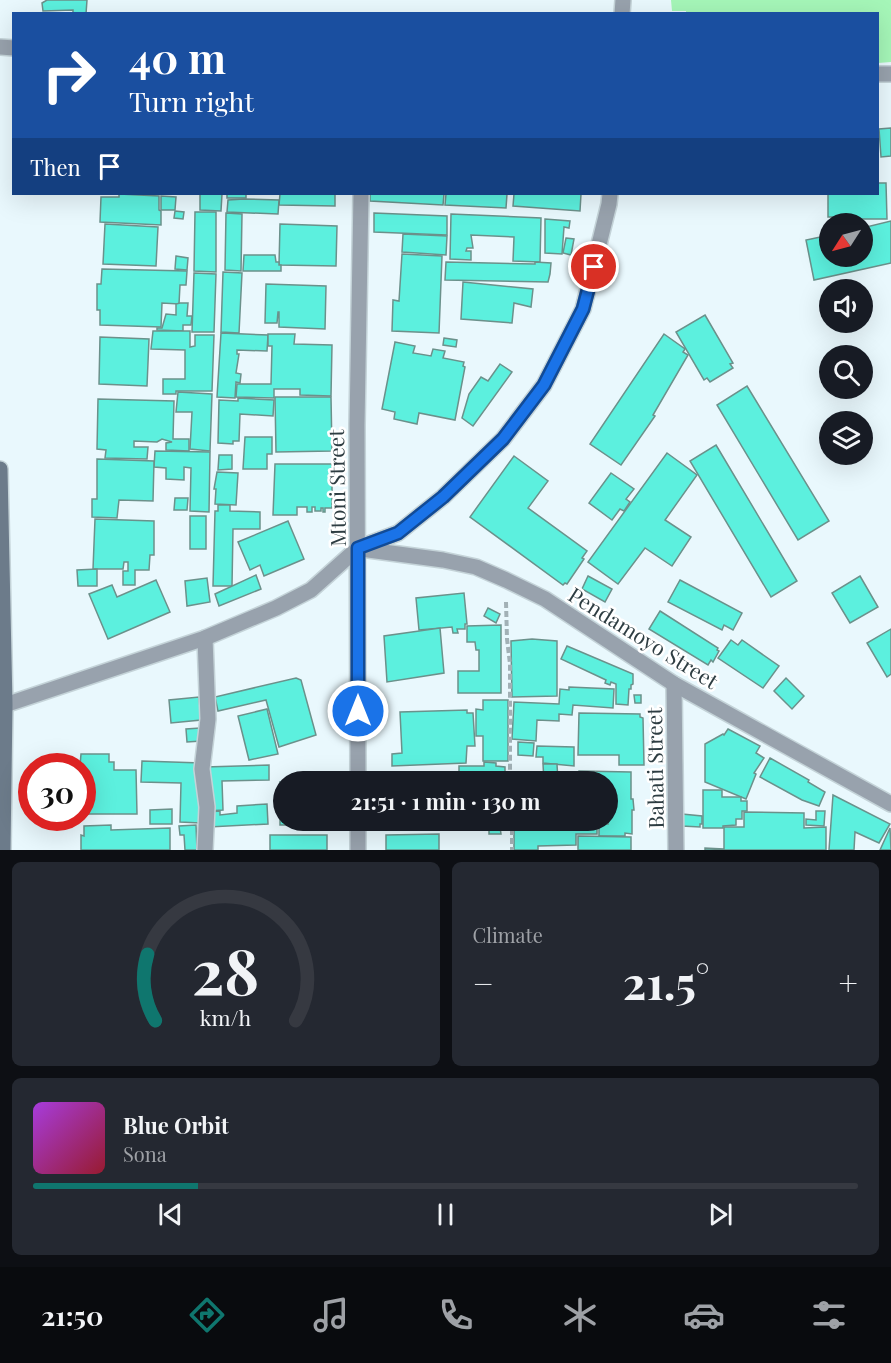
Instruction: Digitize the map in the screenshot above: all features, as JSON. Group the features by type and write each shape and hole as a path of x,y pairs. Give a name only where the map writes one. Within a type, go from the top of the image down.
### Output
{"street":[{"name":"Mtoni Street","path":"358,771 357,425 361,195"},
{"path":"5,705 205,638 276,608 311,591 358,548 398,533 443,497 503,439 544,385 583,309 610,195"},
{"path":"0,469 5,705 3,850"},
{"name":"Pendamoyo Street","path":"358,548 476,567 506,580 545,599 674,684 891,804"},
{"path":"205,638 208,719 202,769 207,807 205,850"},
{"name":"Bahati Street","path":"674,684 676,850"},
{"path":"358,831 358,850"}],"path":[{"path":"506,580 507,639 510,664 510,771"},
{"path":"512,831 512,850"}],"green space":[{"path":"671,0 891,0 891,62 879,63 879,12 672,11"}],"building":[{"path":"47,0 87,0 86,12 43,11 42,3"},
{"path":"891,128 891,156 881,157 879,129"},
{"path":"879,183 886,183 887,219 873,219 873,213 828,213 828,195 879,195"},
{"path":"119,195 159,196 161,225 100,222 101,197 119,197"},
{"path":"200,195 222,195 221,211 200,210"},
{"path":"227,195 246,195 246,198 227,198"},
{"path":"280,195 335,195 335,206 279,205"},
{"path":"370,195 444,195 443,205 370,201"},
{"path":"446,195 507,195 506,208 445,205"},
{"path":"514,195 581,195 580,211 513,206"},
{"path":"161,196 176,197 175,210 161,210"},
{"path":"228,200 279,200 278,214 227,212"},
{"path":"175,211 184,212 183,219 174,218"},
{"path":"195,212 216,212 216,272 194,271"},
{"path":"226,213 242,214 241,271 225,270"},
{"path":"374,213 447,216 447,235 374,232"},
{"path":"451,214 541,218 540,262 513,261 514,237 471,235 473,248 467,248 466,251 471,251 471,260 450,259"},
{"path":"545,219 570,221 569,228 564,227 562,254 545,253"},
{"path":"891,221 891,263 873,267 873,225"},
{"path":"105,224 158,227 156,266 103,264"},
{"path":"280,224 337,226 336,266 279,265"},
{"path":"403,234 447,236 446,255 402,252"},
{"path":"819,237 819,267 873,267 814,280 806,240"},
{"path":"566,238 574,239 571,255 563,253"},
{"path":"402,254 442,256 439,333 392,331 393,300 399,301"},
{"path":"244,255 275,255 276,262 281,265 281,271 243,271"},
{"path":"176,256 188,258 187,270 175,269"},
{"path":"446,262 551,263 548,282 445,280"},
{"path":"102,269 187,271 186,285 180,285 179,304 162,303 161,327 100,325 100,310 97,310 97,284 101,284"},
{"path":"223,272 242,273 239,333 221,332"},
{"path":"194,273 216,274 214,332 192,332"},
{"path":"463,282 533,289 531,307 514,303 512,323 461,319"},
{"path":"266,284 326,286 325,329 279,327 279,312 277,323 265,323"},
{"path":"188,303 187,316 192,316 191,325 183,325 183,331 157,330 157,328 162,328 166,314 176,315 176,304"},
{"path":"705,315 733,363 730,364 733,368 710,382 707,378 704,380 676,332"},
{"path":"153,331 190,331 190,347 195,346 195,335 214,335 212,391 176,391 176,394 163,394 163,379 185,379 185,350 151,349"},
{"path":"221,333 268,335 267,351 237,350 239,354 236,373 241,374 240,383 236,382 235,398 217,397"},
{"path":"268,334 295,334 294,344 332,345 331,396 300,395 300,389 274,389 274,398 236,397 237,384 271,384 272,346 268,346"},
{"path":"664,334 685,349 683,352 688,355 653,415 655,416 621,465 590,444"},
{"path":"100,337 149,339 147,386 99,384"},
{"path":"444,338 457,340 456,347 443,345"},
{"path":"395,342 415,346 413,353 431,356 433,349 445,351 443,358 464,362 455,420 419,413 417,424 394,419 395,412 382,409"},
{"path":"500,364 512,372 473,426 462,418 469,394 481,377 488,381"},
{"path":"747,386 829,521 798,540 717,405"},
{"path":"178,392 212,394 210,451 190,449 192,412 176,412"},
{"path":"275,397 331,397 332,451 276,452"},
{"path":"238,398 274,400 273,416 240,414 239,441 233,441 233,444 218,443 219,400 238,401"},
{"path":"98,399 174,401 173,439 189,439 189,451 166,450 166,443 172,442 162,439 157,442 134,441 134,447 148,447 147,459 105,458 106,450 97,449"},
{"path":"245,437 272,437 272,454 267,454 267,469 243,469"},
{"path":"716,445 797,581 771,597 690,461"},
{"path":"155,451 210,452 209,512 190,511 191,468 184,467 184,480 166,479 166,468 154,467"},
{"path":"667,453 697,475 665,520 691,537 672,566 645,548 618,584 588,562"},
{"path":"219,455 232,455 232,469 218,470"},
{"path":"514,456 548,481 528,508 587,551 567,584 563,585 470,517"},
{"path":"97,459 154,461 153,501 119,500 117,518 92,517 92,499 97,499"},
{"path":"275,464 332,464 332,508 325,508 323,512 323,508 321,511 315,511 315,507 312,507 312,512 307,512 307,507 297,507 297,515 273,515"},
{"path":"217,472 238,473 236,505 215,504 216,489 214,489"},
{"path":"611,473 634,489 626,499 630,502 624,511 620,509 612,520 589,503"},
{"path":"175,498 188,498 187,510 174,510"},
{"path":"218,505 230,505 230,511 260,512 260,529 233,529 232,586 213,586 215,511 218,511"},
{"path":"190,516 206,516 206,549 190,549"},
{"path":"95,519 154,521 154,555 150,555 149,570 135,570 135,585 123,585 123,571 128,571 128,562 124,562 123,569 93,569"},
{"path":"288,521 304,559 264,576 260,565 250,570 238,542"},
{"path":"97,569 97,586 78,586 77,570"},
{"path":"256,575 261,589 219,606 215,594"},
{"path":"588,576 612,589 605,602 582,589"},
{"path":"860,576 878,607 850,623 832,593"},
{"path":"207,578 210,602 187,606 185,581"},
{"path":"156,580 170,612 108,639 89,594 112,585 117,597"},
{"path":"680,580 742,613 733,630 724,625 722,630 668,602"},
{"path":"464,593 467,624 465,624 465,629 457,629 458,633 453,633 452,627 419,630 416,598"},
{"path":"488,608 500,614 496,623 484,616"},
{"path":"660,611 718,648 719,651 713,662 711,660 708,665 649,629"},
{"path":"501,625 501,693 458,693 458,671 479,671 479,650 476,650 475,642 467,642 467,626"},
{"path":"440,628 444,673 387,682 384,636"},
{"path":"891,629 891,674 887,677 867,643"},
{"path":"532,639 557,641 557,696 512,697 511,641"},
{"path":"731,640 738,645 742,640 779,666 763,688 718,658"},
{"path":"567,646 633,674 628,705 616,704 616,684 605,683 606,680 561,659"},
{"path":"296,678 301,680 316,735 279,747 266,700 218,711 215,697"},
{"path":"786,678 804,696 792,709 774,691"},
{"path":"569,687 614,689 613,708 573,705 572,715 559,714 559,721 537,720 536,741 512,739 514,702 559,704 560,689 569,690"},
{"path":"634,695 641,695 641,703 635,703"},
{"path":"199,697 201,720 171,723 169,700"},
{"path":"483,700 508,700 508,761 483,761 483,736 476,736 476,709 483,710"},
{"path":"267,709 278,754 249,760 238,716"},
{"path":"467,710 467,713 473,713 475,746 467,746 466,763 392,766 392,754 402,753 400,712"},
{"path":"579,713 640,714 643,718 644,765 619,765 619,755 578,755"},
{"path":"200,728 201,741 187,742 186,729"},
{"path":"728,729 760,746 756,753 764,758 754,773 756,774 746,799 705,782 705,744 724,735"},
{"path":"518,742 534,743 533,756 518,755"},
{"path":"537,746 574,747 574,766 543,763 543,757 536,757"},
{"path":"96,754 109,754 109,762 114,762 114,770 136,770 137,814 96,814"},
{"path":"770,758 825,792 819,806 802,800 760,777"},
{"path":"142,761 201,763 200,823 180,822 181,783 141,782"},
{"path":"484,762 496,763 496,766 505,767 505,771 459,771 459,766 484,766"},
{"path":"543,764 557,764 557,771 543,771"},
{"path":"269,765 269,780 222,781 223,810 207,811 205,767"},
{"path":"618,772 631,772 631,799 633,799 634,810 632,810 632,834 599,836 599,831 618,831"},
{"path":"703,790 722,790 722,797 741,797 741,801 747,801 747,811 742,811 742,819 736,819 736,825 723,826 723,828 703,828"},
{"path":"833,795 890,824 879,843 855,832 854,850 829,850"},
{"path":"267,804 268,824 209,827 208,812 220,811 220,815 237,813 237,806"},
{"path":"172,809 172,824 150,824 150,810"},
{"path":"816,811 825,811 824,826 806,825 806,819 816,820"},
{"path":"744,812 804,813 804,828 826,827 826,850 705,850 705,848 724,849 724,827 744,827"},
{"path":"682,814 702,816 702,824 700,827 682,826"},
{"path":"111,825 111,830 170,828 170,850 81,850 81,835 84,836 84,831 96,831 96,826"},
{"path":"196,825 197,850 185,850 184,835 180,835 179,826"},
{"path":"890,828 891,850 880,850"},
{"path":"489,831 501,831 501,834 489,834"},
{"path":"514,831 597,831 597,834 576,834 576,845 538,846 538,850 514,850"},
{"path":"439,834 439,850 386,850 386,835"},
{"path":"270,835 327,835 327,850 270,850"},
{"path":"578,836 631,837 631,850 578,850"}],"route":[{"path":"358,711 358,548 398,533 443,497 503,439 544,385 583,309 594,267"}]}
